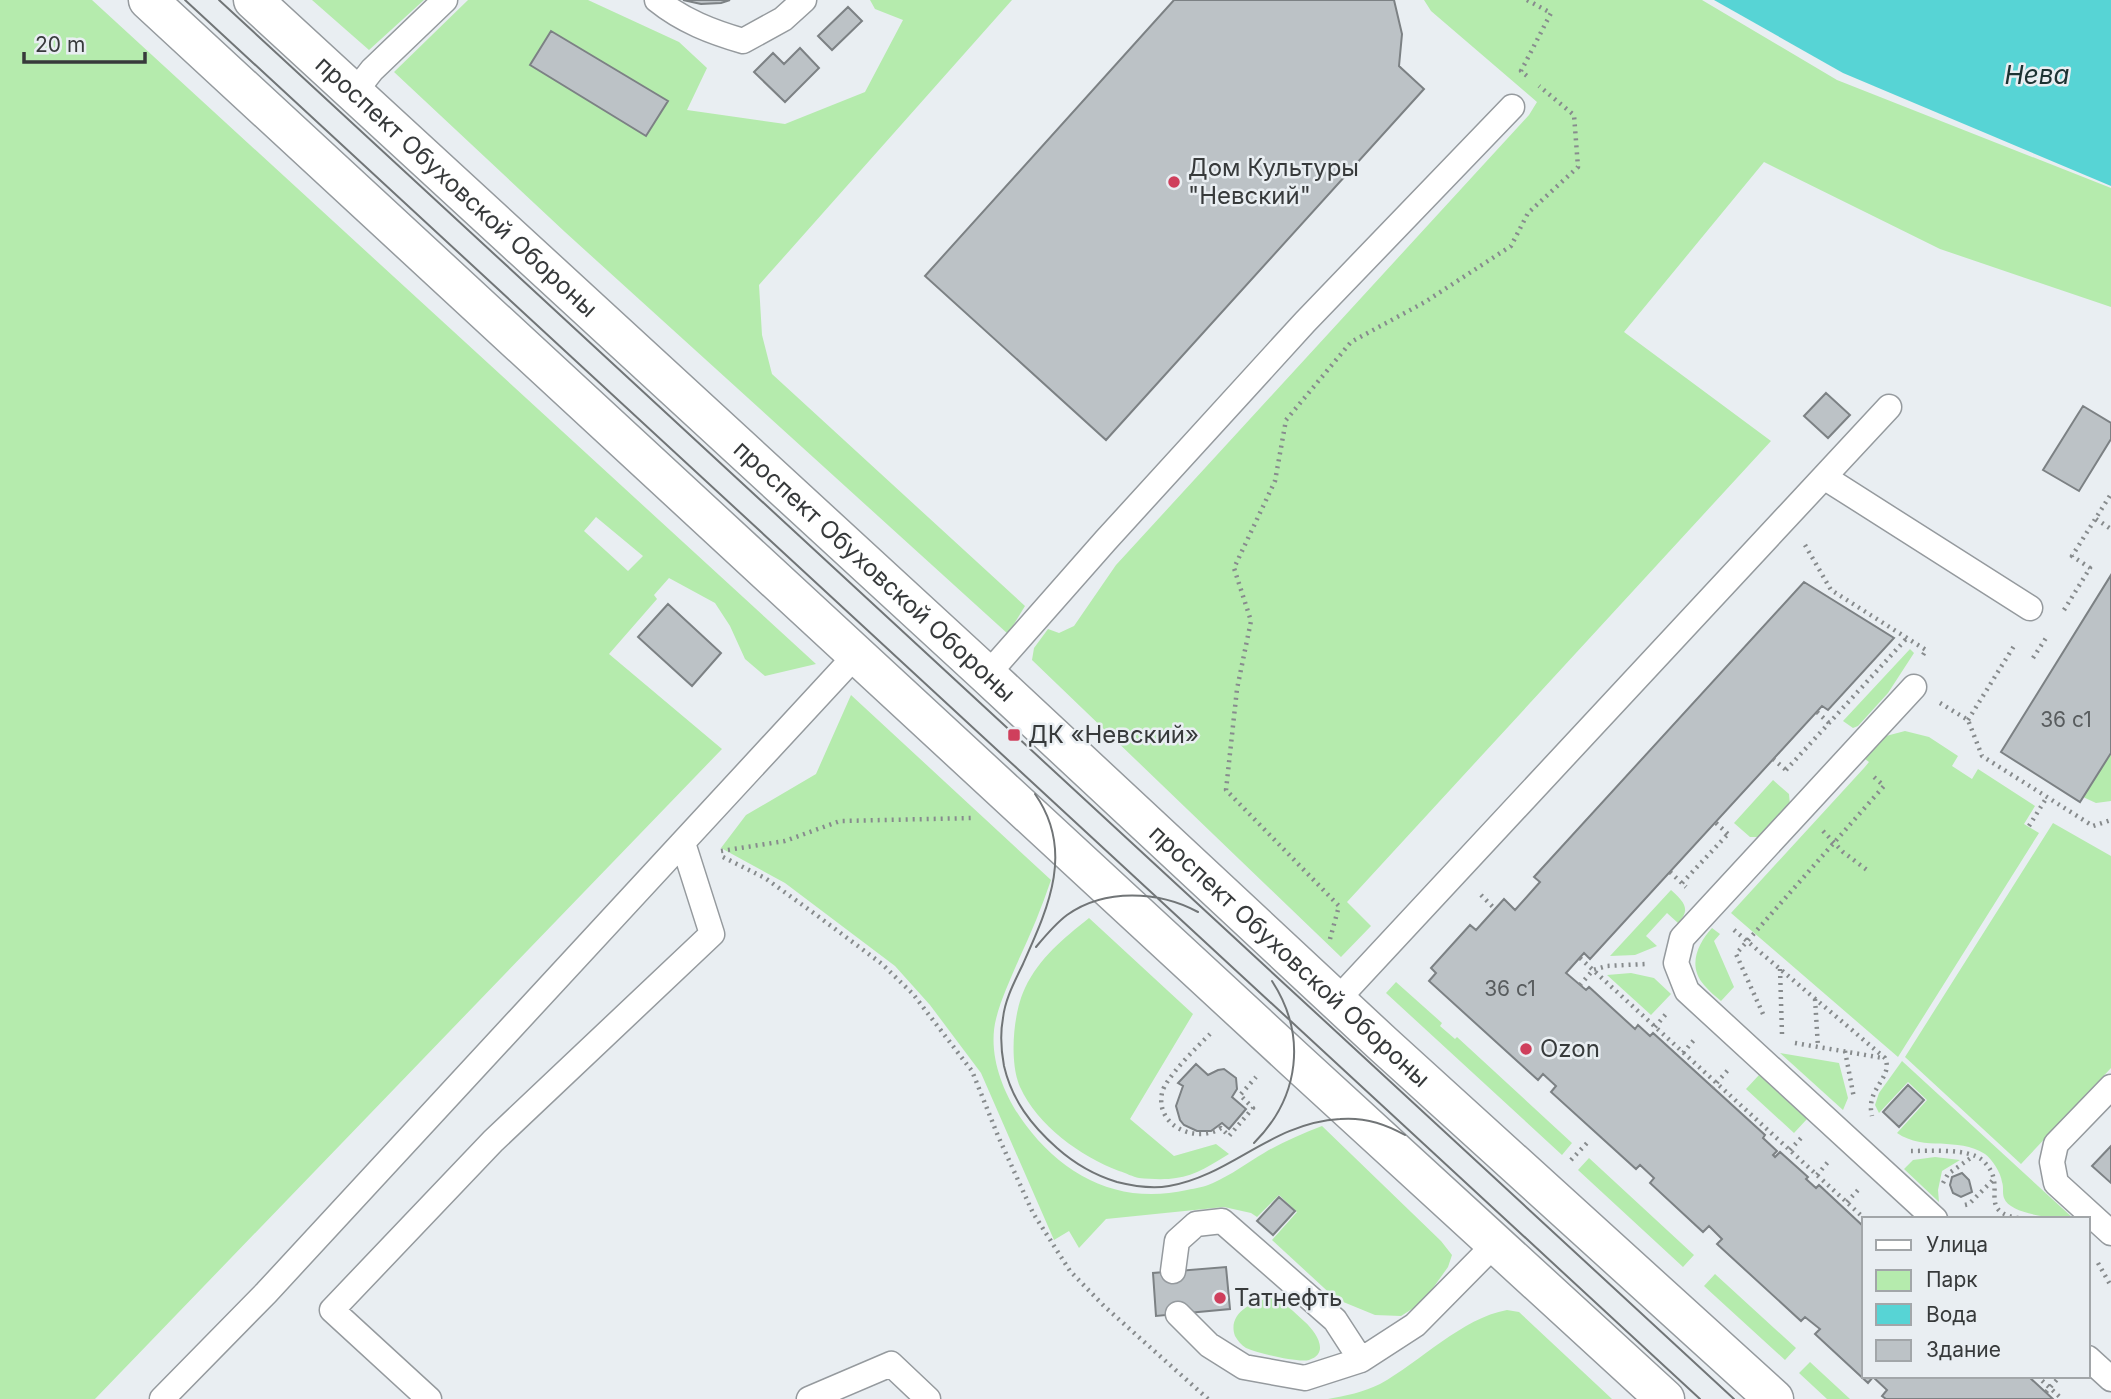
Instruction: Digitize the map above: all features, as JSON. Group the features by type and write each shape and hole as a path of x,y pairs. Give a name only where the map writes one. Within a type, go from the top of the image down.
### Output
{"main road":[{"path":"149,0 1665,1399"},
{"name":"проспект Обуховской Обороны","path":"253,0 1336,1000 1774,1399"}],"lane":[{"path":"354,93 372,70 445,0"},
{"path":"657,0 676,15 718,34 743,41 783,19 804,0"},
{"path":"987,676 1106,540 1296,332 1512,107"},
{"path":"1336,1000 1889,407"},
{"path":"1824,477 2030,608"},
{"path":"162,1399 266,1293 856,655"},
{"path":"1913,687 1682,938 1676,964 1687,991 1933,1217"},
{"path":"429,1399 332,1310 493,1141 712,934 683,843"},
{"path":"2111,1087 2056,1144 2052,1162 2056,1183 2111,1233"},
{"path":"1173,1271 1177,1241 1196,1224 1222,1221 1335,1320 1362,1360"},
{"path":"1178,1314 1209,1345 1244,1367 1305,1378 1362,1360 1415,1325 1495,1244"},
{"path":"2090,1360 2111,1379"},
{"path":"810,1399 891,1364 928,1399"}],"path":[{"path":"1329,940 1339,905 1226,790 1237,689 1251,621 1234,568 1275,481 1286,420 1351,342 1424,302 1511,246 1528,213 1578,167 1574,114 1521,71 1551,13 1527,0"},
{"path":"2062,612 2090,568 2072,556 2111,494"},
{"path":"2096,519 2111,528"},
{"path":"1801,539 1830,590 1926,650 1914,669 1913,687 1968,720 1982,756 2093,825 2111,820"},
{"path":"2034,658 2048,635"},
{"path":"1786,770 1907,639"},
{"path":"1968,720 2014,646"},
{"path":"1767,1024 1737,954 1884,786 1864,768"},
{"path":"2029,826 2048,797"},
{"path":"976,818 840,821 785,841 713,852 765,878 881,964 913,994 972,1070 1033,1213 1070,1271 1104,1306 1208,1399"},
{"path":"1821,829 1843,852 1867,870"},
{"path":"1682,883 1728,834"},
{"path":"1474,889 1495,909"},
{"path":"1709,909 1885,1058 1888,1065 1886,1073 1872,1093 1870,1106 1873,1119"},
{"path":"1580,958 1739,1107 1863,1217"},
{"path":"1580,985 1593,970 1607,966 1676,964"},
{"path":"1772,1034 1782,1041 1780,969"},
{"path":"1815,998 1818,1047"},
{"path":"1216,1026 1166,1083 1162,1104 1173,1125 1190,1134 1207,1135 1222,1128 1229,1136 1243,1116 1253,1108 1240,1095 1263,1069"},
{"path":"1794,1043 1885,1058"},
{"path":"1564,1168 1587,1143"},
{"path":"1902,1146 1912,1152 1931,1150 1962,1153 1981,1159 1993,1180 1996,1208 2007,1217"},
{"path":"1944,1194 1943,1184 1948,1174 1973,1156"},
{"path":"1960,1206 1969,1204 1993,1180"},
{"path":"2101,1268 2111,1286"},
{"path":"2039,1378 2048,1390 2062,1399"},
{"path":"2048,1390 2058,1378"}],"green space":[{"path":"0,0 92,0 816,664 765,676 745,659 730,626 715,603 669,578 654,595 657,599 609,654 722,749 95,1399 0,1399","holes":["596,517 643,556 628,571 584,531"]},
{"path":"312,0 424,0 369,50"},
{"path":"468,0 588,0 679,42 707,68 687,110 785,124 865,92 903,20 875,9 870,0 1012,0 759,285 762,335 772,374 1025,606 1008,634 565,232 394,72","holes":["551,31 667,101 646,135"]},
{"path":"1424,0 1702,0 1837,80 2111,188 2111,307 1940,249 1764,162 1624,332 1771,441 1347,902 1371,926 1341,957 1032,660 1034,648 1048,629 1059,633 1074,626 1116,565 1529,115 1537,102 1431,11"},
{"path":"1910,649 1914,653 1888,693 1858,726 1853,728 1843,721"},
{"path":"851,695 1051,880 1003,996 994,1033 996,1061 1004,1088 1017,1113 1041,1143 1076,1173 1096,1183 1139,1194 1163,1194 1210,1184 1278,1145 1322,1126 1441,1241 1452,1255 1448,1267 1423,1302 1401,1316 1375,1315 1336,1299 1272,1240 1297,1212 1279,1195 1257,1217 1224,1207 1106,1219 1079,1248 1069,1231 1054,1240 981,1073 930,1005 895,966 785,883 721,848 746,815 816,774"},
{"path":"1905,731 1929,737 1958,756 1952,766 1972,779 1978,769 2035,806 2024,824 2039,833 1898,1057 1731,913 1864,768 1869,762 1865,759 1886,736"},
{"path":"2111,753 2111,801 2096,803 2083,797"},
{"path":"1773,780 1789,794 1790,805 1761,837 1750,837 1734,823"},
{"path":"2053,823 2111,856 2111,1068 2021,1164 1905,1057"},
{"path":"1671,890 1684,905 1685,913 1678,923 1667,913 1646,936 1657,946 1635,955 1610,956"},
{"path":"1089,918 1193,1014 1130,1119 1174,1156 1216,1144 1229,1154 1197,1172 1172,1179 1143,1178 1104,1165 1075,1148 1049,1127 1020,1087 1014,1064 1014,1038 1018,1010 1025,988 1045,958"},
{"path":"1712,928 1720,934 1714,941 1734,987 1721,1001 1699,978 1695,963 1702,941"},
{"path":"1631,973 1654,978 1671,994 1651,1015 1607,975"},
{"path":"1396,982 1442,1023 1440,1026 1455,1039 1457,1037 1572,1143 1562,1155 1386,993"},
{"path":"1780,1053 1839,1063 1848,1098 1843,1110"},
{"path":"1902,1061 2072,1217 2035,1215 2008,1204 1996,1167 1985,1154 1963,1146 1919,1142 1897,1133 1927,1100 1908,1082 1879,1113 1875,1105 1879,1093"},
{"path":"1759,1075 1807,1119 1794,1133 1746,1089"},
{"path":"1935,1157 1960,1160 1942,1171 1938,1190 1939,1202 1904,1169 1913,1160"},
{"path":"1589,1158 1694,1255 1683,1267 1578,1170"},
{"path":"1715,1274 1796,1348 1785,1360 1704,1286"},
{"path":"1270,1298 1289,1307 1313,1331 1320,1347 1316,1357 1304,1361 1278,1357 1246,1348 1238,1341 1233,1328 1238,1315 1256,1302"},
{"path":"1507,1310 1519,1312 1612,1399 1328,1399 1380,1384 1458,1331 1490,1315"},
{"path":"1810,1362 1850,1399 1827,1399 1799,1373"}],"water":[{"name":"Нева","path":"1714,0 2111,0 2111,186 1843,73"}],"building":[{"path":"683,0 730,0 701,4"},
{"name":"Дом Культуры \"Невский\"","path":"1174,0 1394,0 1402,34 1399,66 1424,89 1106,440 925,276"},
{"path":"848,7 862,21 832,50 818,36"},
{"path":"551,31 668,101 646,136 530,65"},
{"path":"800,48 819,68 785,102 754,72 773,53 784,64"},
{"path":"1826,393 1850,415 1828,438 1804,416"},
{"path":"2083,406 2111,423 2111,439 2079,491 2043,470"},
{"path":"2111,575 2111,753 2080,802 2001,752"},
{"path":"1804,582 1894,638 1828,710 1822,706 1590,959 1584,953 1566,973 1586,990 1589,987 1635,1029 1638,1025 1650,1036 1653,1033 1765,1135 1763,1138 1777,1151 1773,1155 1775,1157 1780,1152 1808,1177 1806,1179 1816,1188 1819,1185 1862,1225 1862,1377 1815,1334 1820,1329 1805,1317 1801,1321 1717,1244 1722,1239 1709,1226 1703,1232 1650,1183 1654,1178 1640,1165 1636,1169 1551,1092 1556,1086 1543,1074 1538,1080 1429,981 1436,973 1431,968 1470,925 1476,930 1504,899 1515,910 1540,882 1534,877"},
{"path":"668,604 721,653 692,686 638,637"},
{"path":"1196,1064 1208,1075 1224,1069 1236,1078 1237,1089 1232,1097 1246,1109 1229,1129 1222,1123 1211,1131 1197,1131 1180,1120 1176,1106 1183,1086 1178,1083"},
{"path":"1908,1085 1924,1100 1899,1127 1883,1112"},
{"path":"2111,1146 2111,1183 2092,1166"},
{"path":"1962,1173 1969,1180 1972,1192 1961,1197 1953,1193 1950,1185 1952,1177"},
{"path":"1279,1197 1295,1211 1273,1235 1257,1221"},
{"path":"1226,1267 1230,1309 1156,1316 1153,1273"},
{"path":"1874,1378 2030,1378 2053,1399 1886,1399 1882,1396 1887,1390"}],"tram line":[{"path":"185,0 1700,1399"},
{"path":"219,0 1734,1399"},
{"path":"1035,794 1047,815 1054,837 1053,879 1041,922 1006,1004 1001,1030 1002,1048 1004,1066 1017,1101 1031,1121 1057,1148 1100,1176 1129,1185 1156,1187 1192,1180 1272,1139 1315,1123 1340,1119 1365,1120 1405,1135"},
{"path":"1036,947 1067,915 1098,900 1132,895 1149,897 1183,905 1198,912"},
{"path":"1254,1143 1281,1106 1293,1065 1294,1044 1290,1023 1272,981"}],"place":[{"name":"Дом Культуры \"Невский\"","path":"1174,182"},
{"name":"ДК «Невский»","path":"1014,735"},
{"name":"Ozon","path":"1526,1049"},
{"name":"Татнефть","path":"1220,1298"}]}
